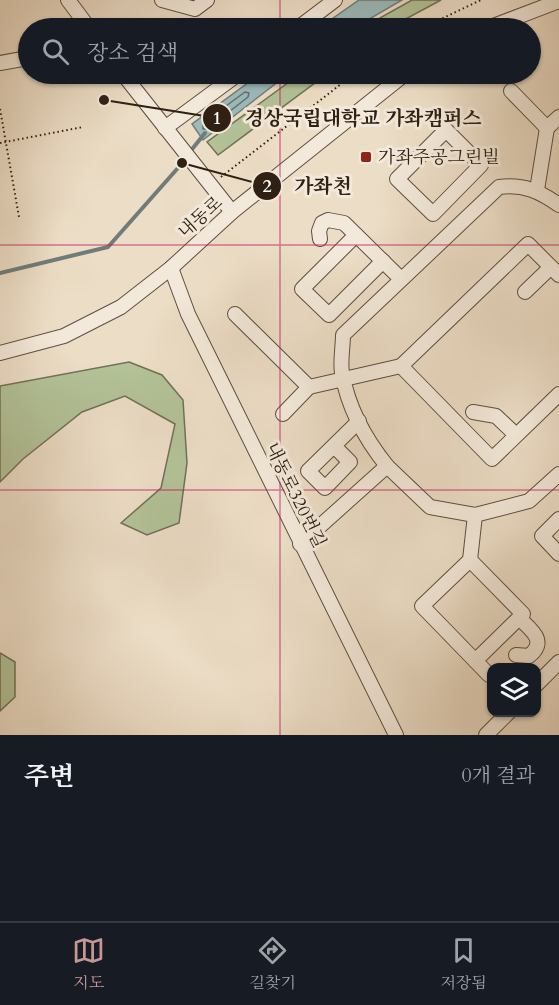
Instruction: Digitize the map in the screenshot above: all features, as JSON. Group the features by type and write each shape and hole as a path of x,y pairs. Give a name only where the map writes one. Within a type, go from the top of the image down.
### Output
{"street":[{"path":"68,0 82,18"},
{"path":"162,0 195,9 207,0"},
{"path":"311,18 335,0"},
{"path":"514,18 559,1"},
{"path":"0,63 18,60"},
{"path":"131,84 232,212"},
{"path":"167,131 226,84"},
{"name":"내동로","path":"0,353 64,336 121,306 171,268 232,212 392,84"},
{"path":"511,91 546,128"},
{"path":"537,190 546,128 559,117"},
{"path":"433,214 481,165 446,130 397,179 451,232"},
{"path":"559,205 537,190 512,186 499,187 343,334 345,379 366,439 387,466 430,507 475,515 529,501 559,474"},
{"path":"320,238 319,231 322,223 328,220 344,222 402,279"},
{"path":"356,235 302,289 329,315 383,261"},
{"path":"283,414 309,387 401,366 528,244 555,271 525,292"},
{"name":"내동로320번길","path":"171,268 188,314 396,735"},
{"path":"235,314 309,387"},
{"path":"401,366 492,459 559,393"},
{"path":"473,412 496,416 516,435"},
{"path":"334,446 359,421"},
{"path":"300,544 387,466"},
{"path":"475,515 470,560 422,606 487,673"},
{"path":"559,519 542,537 559,554"},
{"path":"470,560 523,614 475,661"},
{"path":"516,655 530,656 536,651 539,642 537,635 519,618"},
{"path":"541,681 559,662"},
{"path":"486,735 504,717"}],"path":[{"path":"443,18 481,0"},
{"path":"208,182 340,84"},
{"path":"0,109 19,216"},
{"path":"0,143 83,127"}],"green space":[{"path":"412,0 441,0 408,18 380,18"},
{"path":"286,84 314,84 218,155 207,142"},
{"path":"129,362 162,375 183,400 187,463 179,523 147,535 121,523 161,488 175,424 125,396 82,412 23,459 0,482 0,386"},
{"path":"0,653 15,662 15,697 0,711"}],"water":[{"path":"359,0 402,0 371,18 333,18"},
{"path":"246,84 275,84 203,140 192,124"}],"waterway":[{"path":"189,153 205,133"},
{"path":"0,273 108,247 185,160"}],"place":[{"name":"경상국립대학교 가좌캠퍼스","path":"104,100"},
{"name":"가좌주공그린빌","path":"366,157"},
{"name":"가좌천","path":"182,163"}]}
